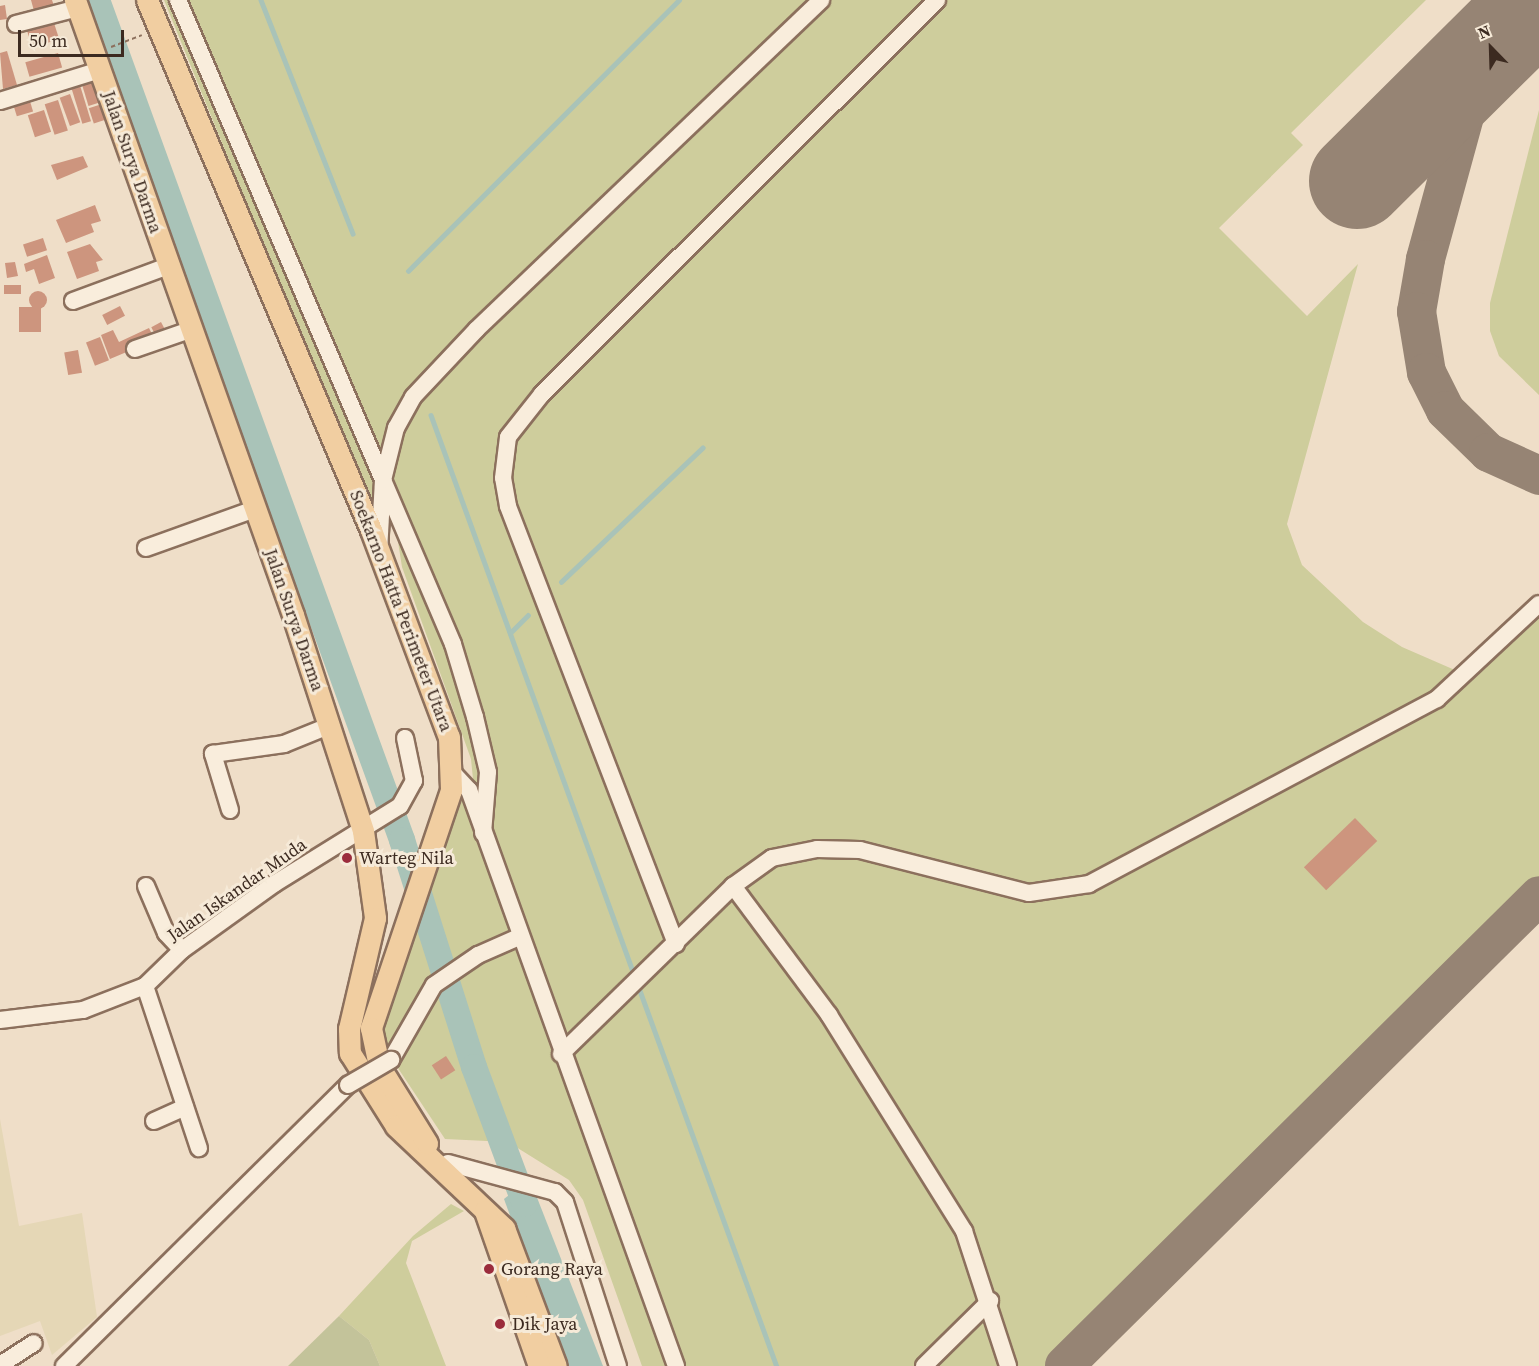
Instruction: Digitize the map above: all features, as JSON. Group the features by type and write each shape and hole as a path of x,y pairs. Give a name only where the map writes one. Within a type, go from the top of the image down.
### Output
{"main road":[{"name":"Soekarno Hatta Perimeter Utara","path":"147,0 379,551 449,736 454,774 436,838 374,1014 373,1047 421,1136 476,1188 485,1212"},
{"name":"Jalan Surya Darma","path":"76,4 331,725 371,825 375,918 349,1029 350,1053 396,1126 504,1228 556,1366"},
{"name":"Jalan Surya Darma","path":"485,1212 539,1366"}],"street":[{"path":"178,0 453,644 475,717 488,771 483,833"},
{"path":"379,551 383,480 396,428 440,367 821,0"},
{"path":"676,944 508,506 503,478 508,437 542,394 937,0"},
{"path":"16,24 76,4"},
{"path":"0,101 100,70"},
{"path":"73,302 168,266"},
{"path":"135,349 190,330"},
{"path":"146,548 255,509"},
{"path":"561,1054 633,987 733,886 772,858 817,849 860,850 1029,893 1089,884 1437,699 1539,604"},
{"path":"230,810 213,754 284,744 331,725"},
{"name":"Jalan Iskandar Muda","path":"0,1020 83,1010 145,986 182,950 274,884 400,806 414,781 405,738"},
{"path":"454,774 469,790 519,938 676,1366"},
{"path":"146,886 166,933 182,950"},
{"path":"733,886 890,1108 964,1231 990,1301 1008,1366"},
{"path":"64,1366 348,1085 391,1060 434,986 462,966 519,938"},
{"path":"145,986 199,1148"},
{"path":"154,1121 185,1107"},
{"path":"448,1163 555,1192 571,1215 618,1366"},
{"path":"924,1366 990,1301"},
{"path":"0,1365 34,1343"}],"path":[{"path":"105,49 133,39"}],"shaded area":[{"path":"164,0 1426,0 1291,133 1303,145 1219,228 1307,316 1358,264 1287,524 1302,565 1363,622 1402,647 1464,674 1539,604 1539,895 1063,1366 642,1366 583,1200 569,1180 508,1142 445,1139 374,1032 461,795 474,789 471,759 402,567 395,523 375,520"},
{"path":"1539,110 1539,395 1499,356 1490,331 1490,303"},
{"path":"0,1119 19,1226 82,1213 97,1317 52,1355 40,1321 0,1336"},
{"path":"518,1188 536,1195 603,1366 565,1366 504,1199"},
{"path":"451,1204 464,1211 412,1241 406,1263 446,1366 380,1366 369,1340 339,1316 413,1236"}],"green space":[{"path":"339,1316 369,1340 380,1366 288,1366"}],"building":[{"path":"31,0 52,0 54,6 34,11"},
{"path":"5,5 7,19 0,20 0,6"},
{"path":"53,20 59,39 33,48 26,29"},
{"path":"7,51 17,85 3,89 0,53"},
{"path":"58,53 62,67 29,77 25,62"},
{"path":"94,76 102,102 89,106 81,80"},
{"path":"79,82 91,121 82,124 70,85"},
{"path":"70,94 80,122 70,126 60,98"},
{"path":"29,98 33,111 17,116 13,103"},
{"path":"58,100 68,130 55,135 45,104"},
{"path":"105,103 110,118 94,123 89,108"},
{"path":"44,110 51,132 35,137 28,115"},
{"path":"83,156 88,167 57,180 51,165"},
{"path":"95,205 101,221 91,224 94,232 66,243 56,220"},
{"path":"43,238 47,250 27,257 23,244"},
{"path":"90,244 103,260 96,262 99,271 77,279 67,252"},
{"path":"47,255 55,278 39,284 34,269 26,272 24,264"},
{"path":"15,262 18,276 7,278 5,263"},
{"path":"4,285 21,285 21,294 4,294"},
{"path":"38,291 44,294 47,300 44,306 38,309 32,306 29,300 32,294"},
{"path":"120,306 125,316 107,325 102,315"},
{"path":"19,307 41,307 41,332 19,332"},
{"path":"161,322 168,335 158,340 151,327"},
{"path":"149,328 155,340 110,359 101,335 113,330 119,342"},
{"path":"100,337 109,360 95,366 86,342"},
{"path":"78,350 82,373 68,375 64,352"},
{"path":"1355,818 1377,841 1326,890 1304,867"},
{"path":"446,1056 455,1070 441,1080 432,1065"}],"waterway":[{"path":"97,0 402,840 474,1067 525,1204"},
{"path":"261,0 353,234"},
{"path":"408,271 679,0"},
{"path":"431,415 635,977"},
{"path":"561,582 702,448"},
{"path":"510,633 528,615"},
{"path":"638,985 777,1366"}],"taxiway":[{"path":"1539,0 1489,56 1470,94 1425,259 1416,311 1426,372 1445,410 1488,452 1539,475"},
{"path":"1064,1365 1539,895"}],"runway":[{"path":"1357,181 1539,0"}],"place":[{"name":"Warteg Nila","path":"347,858"},
{"name":"Gorang Raya","path":"489,1269"},
{"name":"Dik Jaya","path":"500,1324"}]}
